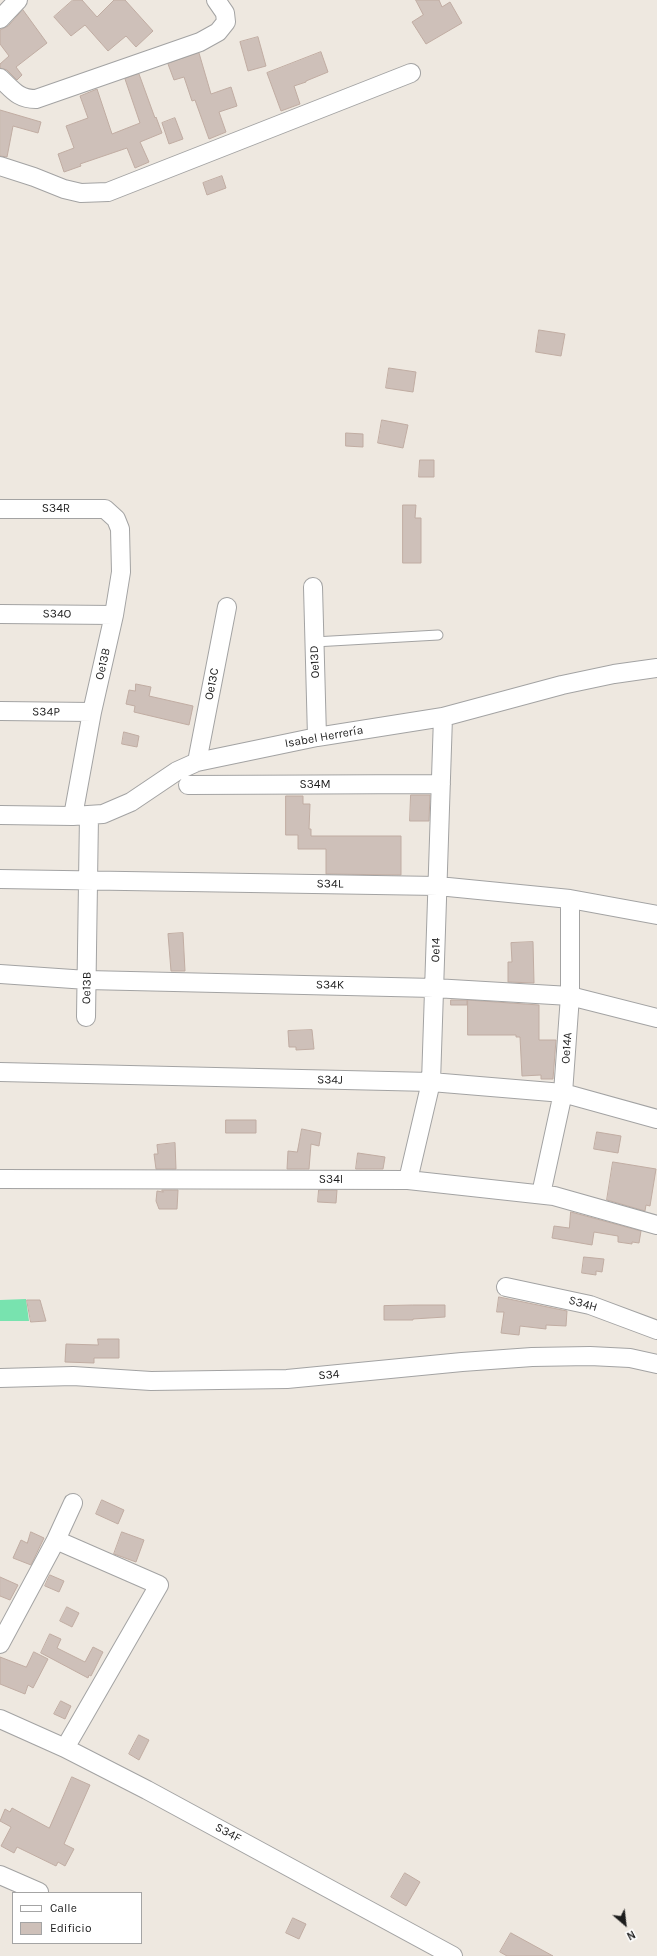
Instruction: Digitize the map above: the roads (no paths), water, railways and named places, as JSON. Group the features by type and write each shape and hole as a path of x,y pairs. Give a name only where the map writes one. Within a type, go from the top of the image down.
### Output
{"street":[{"path":"0,19 18,0"},
{"path":"0,78 17,94 25,99 36,99 200,42 218,32 226,22 224,13 216,0"},
{"path":"0,166 34,176 64,189 81,193 108,192 412,73"},
{"name":"S34R","path":"0,509 106,509 111,513"},
{"name":"Oe13B","path":"86,1017 88,980 88,881 81,815 92,712 114,615 121,572 120,529 116,519 111,513"},
{"name":"Oe13D","path":"313,587 317,737"},
{"name":"Oe13C","path":"197,762 227,607"},
{"name":"S34O","path":"0,614 114,615"},
{"name":"Isabel Herrería","path":"0,815 102,814 131,802 177,771 197,762 317,737 443,717 562,685 614,674 657,668"},
{"name":"S34P","path":"0,711 92,712"},
{"name":"Oe14","path":"408,1180 431,1082 443,717"},
{"name":"S34M","path":"188,785 441,784"},
{"name":"S34L","path":"0,879 438,886 570,899 657,915"},
{"name":"Oe14A","path":"541,1194 563,1093 570,996 570,899"},
{"name":"S34K","path":"0,974 88,980 434,988 570,996 657,1018"},
{"name":"S34J","path":"0,1072 431,1082 563,1093 657,1119"},
{"name":"S34I","path":"0,1178 408,1180 541,1194 657,1225"},
{"name":"S34H","path":"506,1287 585,1303 657,1330"},
{"name":"S34","path":"0,1378 73,1376 151,1381 287,1379 470,1362 583,1356 630,1358 657,1364"},
{"path":"0,1644 56,1540 73,1503"},
{"path":"56,1540 159,1585 66,1748"},
{"name":"S34F","path":"0,1719 66,1748 154,1793 453,1956"},
{"path":"0,1875 39,1892"}],"lane":[{"path":"314,642 438,636"}]}
